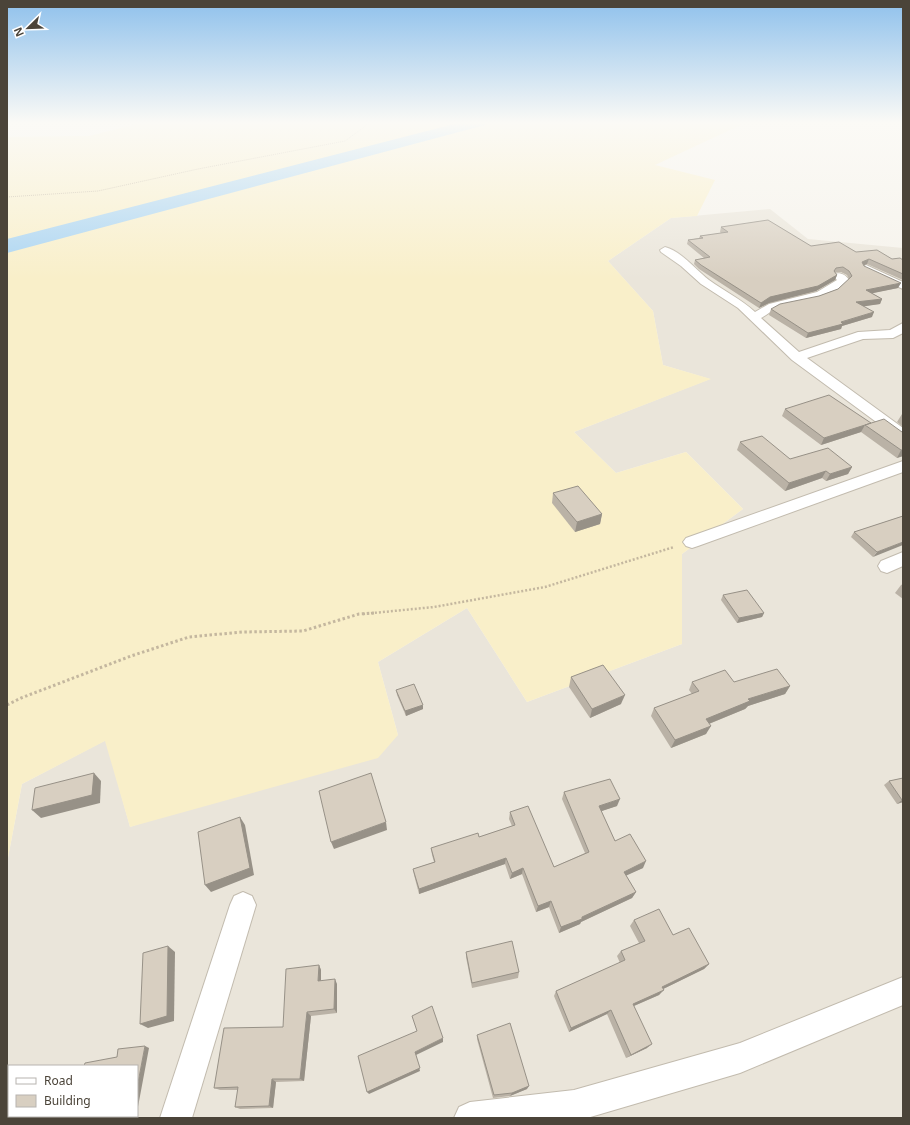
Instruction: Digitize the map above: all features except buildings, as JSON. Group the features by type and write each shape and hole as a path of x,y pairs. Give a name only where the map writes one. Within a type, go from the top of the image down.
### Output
{"street":[{"path":"665,250 685,264 705,282 742,306 797,357 903,436"},
{"path":"866,268 903,286"},
{"path":"754,317 773,306 821,294 835,287 844,280 838,276"},
{"path":"797,357 862,335 893,334 903,327"},
{"path":"692,542 752,519 850,487 903,466"},
{"path":"176,1118 243,904"},
{"path":"470,1118 574,1106 642,1087 740,1058 903,991"}],"path":[{"path":"7,197 98,190 172,174"},
{"path":"7,705 21,698 131,656 189,637 242,632 303,631 359,614 434,607 545,587 692,542"}],"shaded area":[{"path":"770,209 808,239 903,248 903,1118 7,1118 7,863 22,784 106,740 130,827 398,735 378,662 467,608 527,702 682,644 682,554 743,509 686,452 616,473 574,432 710,379 663,365 653,311 608,261 671,218"}],"sand":[{"path":"7,174 693,174 715,180 697,216 671,218 608,261 653,311 663,365 711,379 574,432 616,473 686,452 743,509 682,554 682,644 527,702 467,608 378,662 398,735 378,758 130,827 105,741 22,784 7,863"}],"waterway":[{"path":"7,246 279,174"}]}
